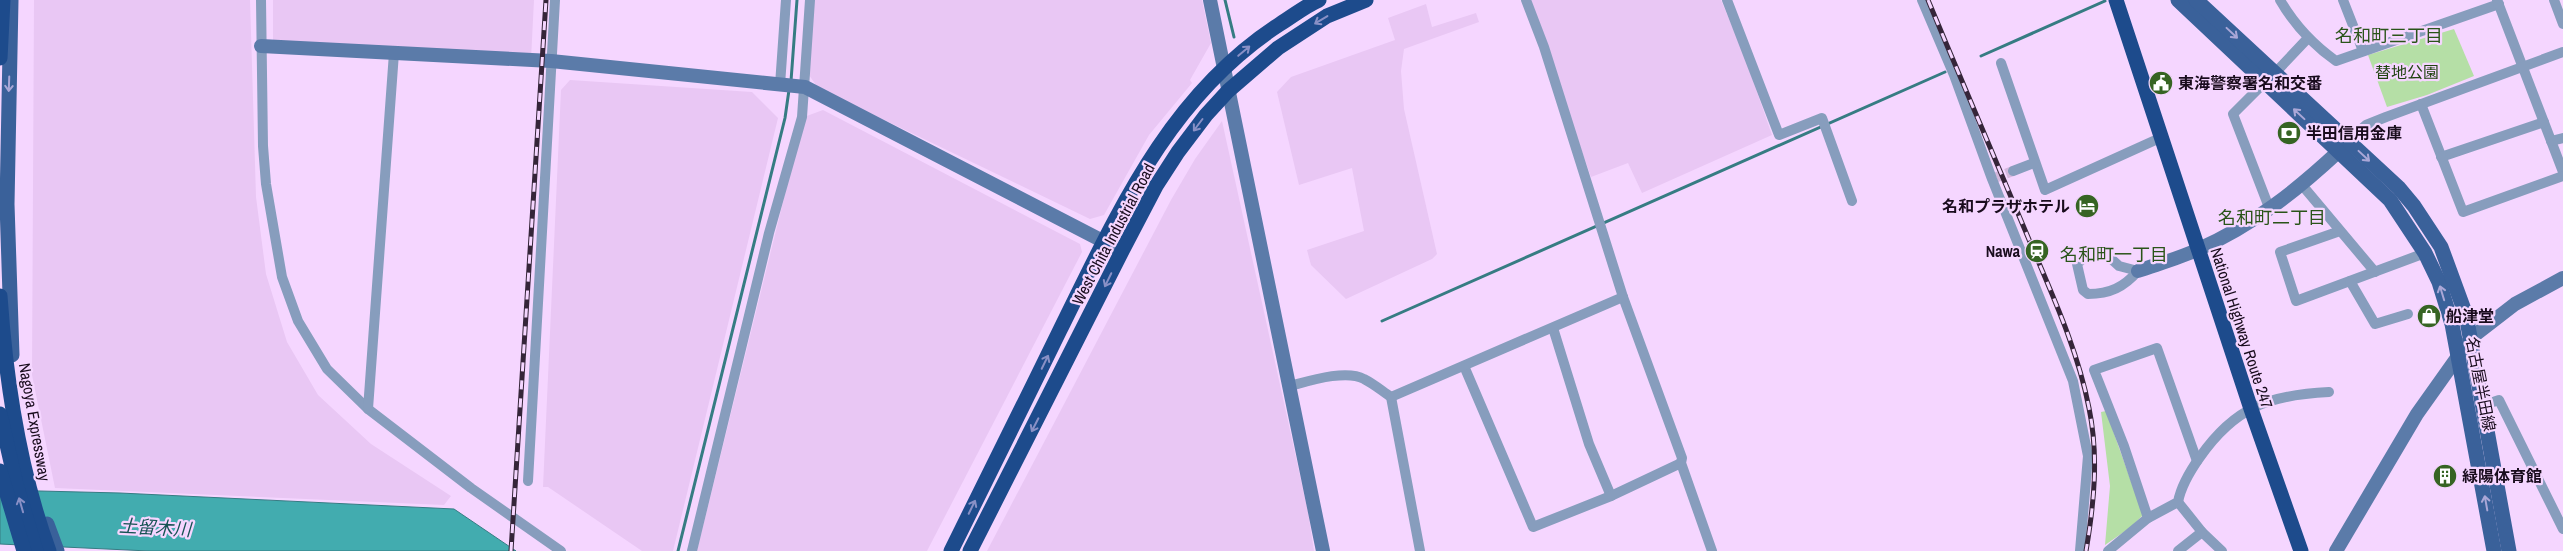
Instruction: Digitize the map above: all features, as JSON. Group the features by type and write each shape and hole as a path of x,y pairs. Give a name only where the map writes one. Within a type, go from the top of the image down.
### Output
{"highway":[{"path":"0,58 3,0"},
{"name":"West Chita Industrial Road","path":"951,551 1105,242 1145,166 1167,132 1223,68 1263,35 1319,0"},
{"name":"West Chita Industrial Road","path":"970,551 1122,251 1156,186 1178,152 1206,115 1228,91 1278,48 1327,16 1366,0"},
{"name":"National Highway Route 247","path":"2116,0 2250,409 2301,551"},
{"name":"Nagoya Expressway","path":"0,296 13,416 31,496 49,551"},
{"path":"0,334 18,413"},
{"path":"0,414 16,484 36,551"},
{"path":"0,471 24,551"}],"main road":[{"path":"11,0 7,221 11,344 18,413 30,468 57,551"},
{"name":"名古屋半田線","path":"2178,0 2270,78 2343,146 2414,206 2442,247 2454,277 2471,338 2509,551"},
{"name":"名古屋半田線","path":"2196,0 2270,78"},
{"name":"名古屋半田線","path":"2343,146 2390,200 2425,253 2439,282 2458,354 2494,551"}],"street":[{"path":"261,0 266,184 282,277 298,321 327,369 368,409 471,488 560,551"},
{"path":"528,481 555,0"},
{"path":"780,85 786,0"},
{"path":"692,551 769,233 802,117 810,0"},
{"path":"1210,0 1323,551"},
{"path":"1526,0 1544,47 1623,297 1682,458 1681,463 1712,551"},
{"path":"1727,0 1779,135 1822,118 1852,201"},
{"path":"1922,0 1954,75 1992,179 2073,381 2088,456 2080,551"},
{"path":"2280,0 2290,18 2308,38 2336,61 2498,2 2563,172"},
{"path":"2343,0 2363,51"},
{"path":"2554,0 2563,24"},
{"path":"2270,210 2233,114 2308,38"},
{"path":"261,46 552,61 805,87 1122,251"},
{"path":"2138,271 2119,266 2107,255 2099,252 2090,252 2077,264 2083,290 2088,294 2098,294 2125,286 2138,271 2198,250 2270,210 2302,185 2366,125 2563,52"},
{"path":"368,409 394,53"},
{"path":"2001,63 2034,163 2045,190 2160,138"},
{"path":"2421,104 2463,212 2563,176"},
{"path":"2441,157 2544,122"},
{"path":"2551,141 2563,138"},
{"path":"2013,171 2034,163"},
{"path":"2302,185 2375,272"},
{"path":"2340,230 2280,252 2296,301 2425,253"},
{"path":"2336,551 2400,441 2458,354 2471,338 2515,304 2563,278"},
{"path":"2350,281 2375,324 2408,314"},
{"path":"1391,397 1623,297"},
{"path":"1553,328 1588,444 1611,496"},
{"path":"2148,518 2124,446 2094,370 2157,348 2197,461"},
{"path":"1464,366 1533,527 1611,496 1681,463"},
{"path":"1290,386 1325,377 1352,376 1363,378 1391,397 1420,551"},
{"path":"2222,551 2202,532 2178,502 2180,490 2197,461 2216,435 2234,418 2250,409 2273,400 2329,392"},
{"path":"2484,405 2499,400 2563,529"},
{"path":"2108,551 2148,518 2178,502"},
{"path":"2178,551 2202,532"}],"shaded area":[{"path":"34,0 250,0 256,197 266,274 287,342 318,395 371,444 451,496 444,505 55,488 32,375"},
{"path":"273,0 534,0 531,59 273,40"},
{"path":"814,0 1202,0 1211,43 1190,80 1192,83 1149,135 1104,215 1090,219 818,88 809,75"},
{"path":"1529,0 1721,0 1744,55 1772,135 1642,193 1628,163 1591,177"},
{"path":"1426,4 1432,27 1476,13 1479,22 1404,49 1401,71 1404,109 1437,254 1432,259 1346,299 1311,265 1307,250 1364,231 1352,168 1299,185 1277,92 1291,77 1395,40 1388,18"},
{"path":"570,80 752,92 778,118 673,551 642,551 548,487 543,487 561,90"},
{"path":"823,110 1080,244 1082,252 927,551 697,551 804,117"},
{"path":"1222,121 1308,512 1314,551 987,551 1171,200 1195,159"}],"green space":[{"name":"替地公園","path":"2454,29 2474,76 2427,95 2387,107 2368,55"},
{"path":"2106,411 2143,515 2131,527 2105,545 2110,486 2101,412"}],"water":[{"name":"土留木川","path":"0,490 120,493 454,509 516,551 149,551 0,544"}],"waterway":[{"path":"791,81 797,0"},
{"path":"1225,0 1234,37"},
{"path":"1981,56 2105,1"},
{"path":"1382,321 1945,72"},
{"path":"678,551 785,118 789,90"}],"tunnel":[{"path":"1992,179 2013,171"}],"railway":[{"path":"511,551 546,0"},
{"path":"1928,0 2053,295 2084,385 2092,426 2095,462 2093,498 2086,551"}],"place":[{"name":"東海警察署名和交番","path":"2161,83"},
{"name":"半田信用金庫","path":"2289,133"},
{"name":"名和プラザホテル","path":"2087,206"},
{"name":"Nawa","path":"2037,251"},
{"name":"船津堂","path":"2429,316"},
{"name":"緑陽体育館","path":"2445,476"}],"district":[{"name":"名和町三丁目","path":"2389,36"},
{"name":"名和町二丁目","path":"2272,218"},
{"name":"名和町一丁目","path":"2114,255"}]}
